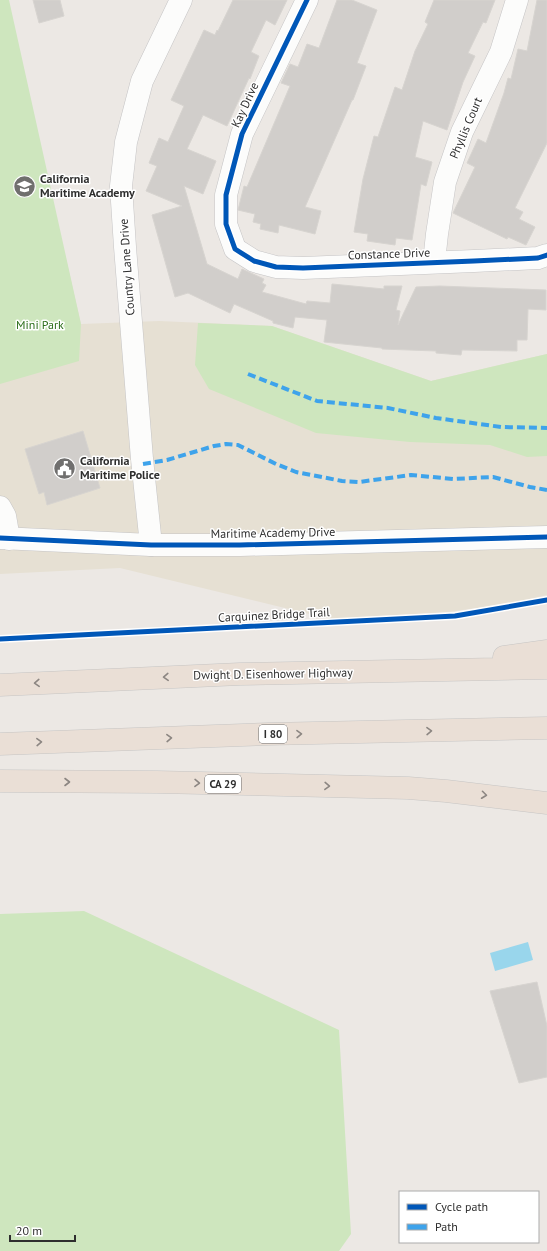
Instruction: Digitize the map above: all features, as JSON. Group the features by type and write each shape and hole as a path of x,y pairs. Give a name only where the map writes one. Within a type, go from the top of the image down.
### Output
{"highway":[{"path":"401,672 547,651"},
{"name":"Dwight D. Eisenhower Highway","path":"0,685 240,674 547,668"},
{"name":"I 80","path":"0,744 268,734 547,728"},
{"name":"CA 29","path":"0,781 158,782 408,788 547,803"}],"street":[{"name":"Country Lane Drive","path":"151,545 142,459 121,186 126,142 142,81 182,0"},
{"name":"Kay Drive","path":"235,249 226,224 226,195 242,134 307,0"},
{"name":"Phyllis Court","path":"434,262 445,182 462,132 501,52 517,0"},
{"name":"Constance Drive","path":"235,249 254,261 276,267 303,268 538,258 547,255"},
{"path":"0,507 5,516 5,539"},
{"name":"Maritime Academy Drive","path":"5,539 151,545 240,545 547,537"}],"shaded area":[{"name":"California Maritime Academy","path":"0,0 18,51 81,324 159,321 272,326 431,381 547,354 547,595 507,604 448,612 330,619 120,568 0,574"}],"green space":[{"name":"Mini Park","path":"0,0 9,0 81,324 79,361 0,384"},
{"path":"198,323 272,326 431,381 547,354 547,456 527,457 490,445 410,442 316,433 209,389 195,365"},
{"path":"84,911 339,1030 351,1234 339,1251 0,1251 0,914"}],"water":[{"path":"528,942 533,960 495,971 490,953"}],"building":[{"path":"33,0 60,0 64,16 39,23"},
{"path":"233,0 287,0 275,25 266,20 251,52 259,56 250,79 249,78 227,126 203,115 187,149 216,161 203,194 184,186 207,264 238,279 242,269 264,279 262,283 266,285 262,292 306,304 307,301 330,303 332,284 384,289 384,286 402,286 396,310 400,311 398,325 416,287 440,286 546,290 546,310 528,309 527,340 517,340 517,351 462,350 461,355 436,353 436,351 382,349 324,342 327,320 295,317 293,328 273,323 273,321 234,304 230,313 188,293 175,297 152,215 182,206 146,191 157,166 149,163 159,138 168,142 184,106 171,100 204,30 215,35"},
{"path":"337,0 352,0 377,10 357,63 366,66 353,100 305,207 321,211 315,234 279,225 278,233 260,229 261,224 253,222 255,214 238,210 244,186 247,187 290,86 281,83 290,64 298,67 307,44 319,48"},
{"path":"434,0 495,0 486,23 483,22 468,53 475,56 463,82 447,130 423,121 415,157 432,162 426,186 421,184 412,240 396,238 395,245 367,241 368,234 354,232 363,179 374,136 378,137 395,87 402,90 415,51 428,24 425,22"},
{"path":"537,0 547,0 547,143 515,208 523,212 519,219 535,227 526,245 508,237 507,239 453,213 475,167 467,163 478,139 486,143 508,78 511,79 518,49 527,51"},
{"path":"83,431 100,488 47,505 44,492 39,494 25,449"},
{"path":"537,982 547,1026 547,1077 519,1083 490,991"}],"marked path":[{"path":"248,374 317,401 388,408 436,418 501,427 547,428"},
{"path":"143,464 167,460 214,446 226,444 238,445 296,472 342,481 359,482 411,475 453,479 493,477 547,490"}],"cycle path":[{"path":"307,0 242,134 226,195 226,224 235,249 254,261 276,267 303,268 538,258 547,255"},
{"path":"0,538 151,545 240,545 547,537"},
{"name":"Carquinez Bridge Trail","path":"0,639 455,616 547,600"}],"place":[{"name":"California Maritime Academy","path":"24,186"},
{"name":"California Maritime Police","path":"64,468"}]}
